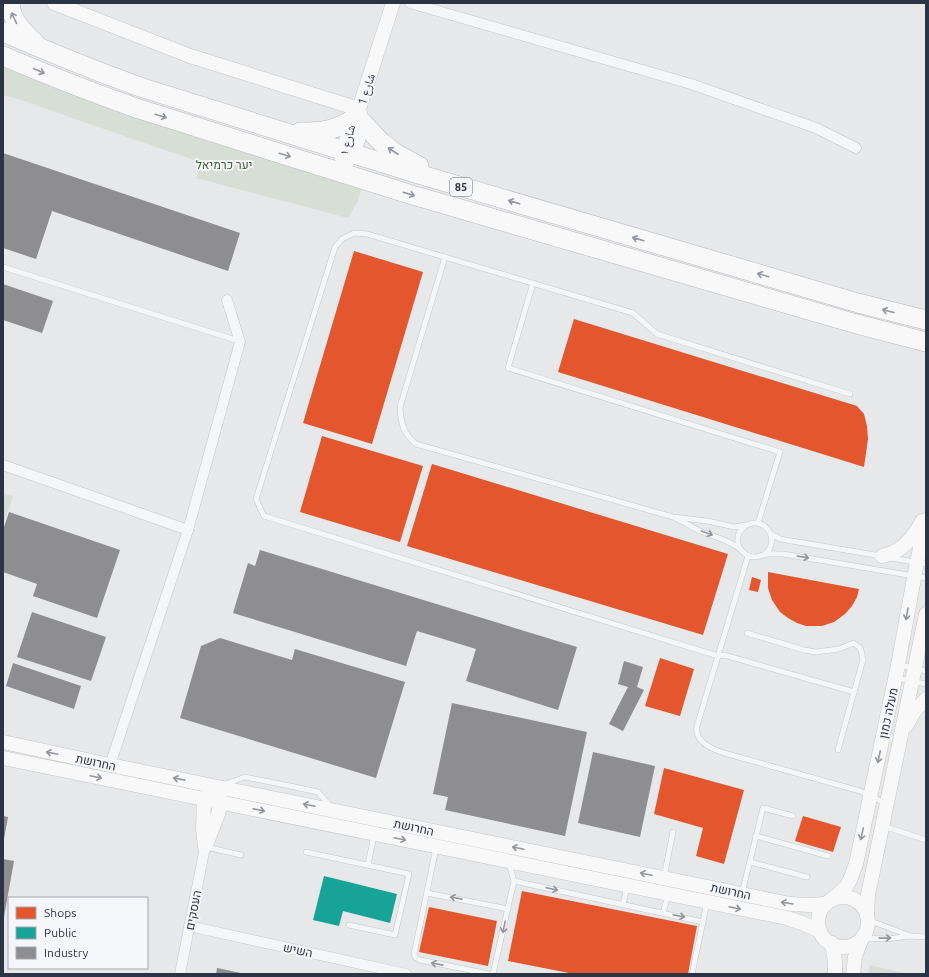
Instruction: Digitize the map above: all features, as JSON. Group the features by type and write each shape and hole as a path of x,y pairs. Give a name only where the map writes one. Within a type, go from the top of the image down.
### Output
{"highway":[{"path":"10,3 15,21 24,34 44,50"},
{"name":"85","path":"3,32 44,50 143,88 348,152 858,303 926,320"},
{"name":"85","path":"3,56 91,93 409,194 846,321 926,342"},
{"path":"284,132 321,132 334,129 358,116 381,142 395,153 452,184"},
{"path":"896,335 926,355"}],"street":[{"path":"54,3 190,56 358,116"},
{"name":"شارع 1","path":"340,172 348,152 359,137 358,116 393,3"},
{"path":"410,3 691,84 816,128 856,148"},
{"path":"110,765 188,530 240,342 227,300"},
{"path":"3,465 188,530"},
{"path":"882,556 894,552 912,538 920,527 926,514"},
{"name":"מעלה כמון","path":"829,902 846,887 854,869 871,796 896,671 921,570 926,520"},
{"name":"מעלה כמון","path":"867,917 868,895 902,733 917,674 924,639 926,614"},
{"path":"902,733 914,712 926,699"},
{"name":"החרושת","path":"3,742 335,811 371,826 436,847 787,918 820,931"},
{"name":"החרושת","path":"3,758 221,802 371,826 663,878 790,904 809,905 829,902"},
{"path":"218,787 221,802 205,847 203,829 204,798 218,787"},
{"name":"העסקים","path":"180,974 205,847"},
{"path":"853,974 855,957 868,924 867,917 863,907 857,901 850,898 841,897 829,902 821,911 818,922 820,931 824,938 836,946 845,947 853,945 861,939"},
{"name":"השיש","path":"189,926 406,974"},
{"path":"832,943 835,974"}],"lane":[{"path":"850,394 657,334 633,313 367,234 354,233 342,239 335,248 256,499 264,516 718,656 724,655 854,692"},
{"path":"445,257 400,407 400,419 404,430 409,438 416,444 673,517 735,526 758,523 766,527 771,534 780,539 882,556 921,570"},
{"path":"3,267 240,342"},
{"path":"533,283 508,368 780,452 758,523"},
{"path":"673,517 699,530 732,543 748,556 760,557 764,555 782,554 921,570"},
{"path":"740,550 738,534 746,525"},
{"path":"764,555 771,546 771,534"},
{"path":"748,556 696,730 700,741 713,749 724,753 860,791 887,804"},
{"path":"747,633 804,650 816,652 839,649 851,644 855,644 861,650 863,660 838,750"},
{"path":"896,671 917,674 926,684"},
{"path":"896,671 917,674"},
{"path":"742,894 763,808 793,816"},
{"path":"368,865 371,826"},
{"path":"882,826 926,840"},
{"path":"663,878 673,832"},
{"path":"756,836 828,856"},
{"path":"205,847 241,855"},
{"path":"436,847 414,954 416,958 420,960 489,974"},
{"path":"306,852 408,874 396,935 349,925"},
{"path":"493,974 514,881 509,862"},
{"path":"750,862 807,877"},
{"path":"514,881 703,922"},
{"path":"623,904 627,886"},
{"path":"427,892 508,909"},
{"path":"663,913 668,894"},
{"path":"692,974 707,902"},
{"path":"867,917 909,936"},
{"path":"861,939 888,939 909,936 925,937 926,942"}],"green space":[{"name":"יער כרמיאל","path":"3,61 363,185 357,203 348,218 196,178 202,163 3,95"},
{"path":"3,494 13,496 3,525"},
{"path":"870,965 908,974 868,974"}],"building: Shops":[{"path":"354,251 423,272 372,444 303,423"},
{"path":"574,319 857,406 864,414 867,426 868,439 864,467 558,372"},
{"path":"322,436 423,466 400,542 300,512"},
{"path":"432,464 728,554 703,635 407,546"},
{"path":"768,572 859,589 852,606 845,614 834,622 822,626 806,626 797,623 780,612 772,600 768,588"},
{"path":"752,577 761,580 758,592 749,590"},
{"path":"660,658 694,669 680,716 645,706"},
{"path":"664,768 744,790 724,864 696,856 703,828 654,814"},
{"path":"803,816 841,827 833,852 795,841"},
{"path":"522,891 697,926 688,974 574,974 508,961"},
{"path":"429,907 497,921 488,966 419,952"}],"building: Public":[{"path":"324,876 397,894 390,923 343,911 339,926 313,920"}],"building: Industry":[{"path":"3,153 240,233 228,271 52,211 36,259 3,248"},
{"path":"3,284 53,301 42,333 3,320"},
{"path":"9,512 120,550 97,618 33,596 37,584 3,572 3,530"},
{"path":"260,550 577,647 558,710 466,681 476,649 417,631 406,666 233,613 248,563 255,566"},
{"path":"32,612 106,637 91,681 17,657"},
{"path":"220,638 292,660 295,649 405,682 376,778 180,718 201,646"},
{"path":"624,661 643,667 637,687 644,690 623,731 609,724 628,687 618,684"},
{"path":"13,663 81,686 74,709 6,686"},
{"path":"452,703 587,732 565,836 445,810 448,797 433,794"},
{"path":"593,752 655,766 640,837 578,823"},
{"path":"3,816 8,817 4,839 3,839"},
{"path":"3,859 14,861 4,917 3,917"},
{"path":"217,968 241,973 241,974 216,974"}]}
